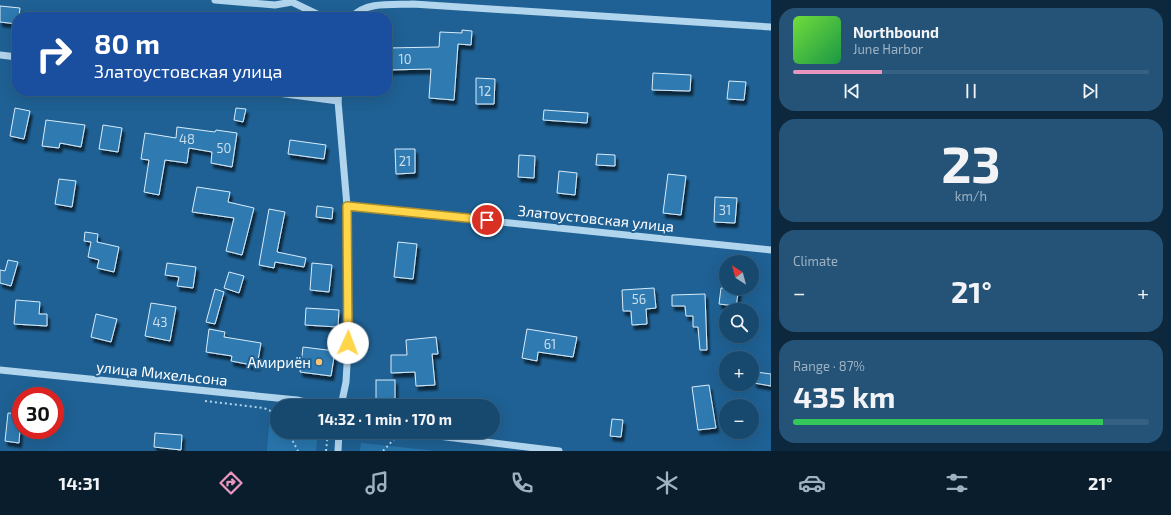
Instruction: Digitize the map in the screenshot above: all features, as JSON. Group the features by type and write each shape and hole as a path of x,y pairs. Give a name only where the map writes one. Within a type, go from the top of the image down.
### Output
{"street":[{"path":"216,0 275,5 292,1 313,12"},
{"path":"359,12 368,7 413,4 771,27"},
{"path":"0,55 12,56"},
{"path":"300,96 338,101"},
{"path":"338,96 347,206 349,330 346,382 342,399"},
{"name":"Златоустовская улица","path":"347,206 771,250"},
{"name":"улица Михельсона","path":"0,370 287,399"},
{"path":"338,451 339,439"},
{"path":"462,439 559,451"}],"path":[{"path":"292,439 298,451"},
{"path":"326,451 327,439"}],"shaded area":[{"path":"269,425 270,439 317,439 316,451 267,451"},
{"path":"361,443 437,451 360,451"}],"building":[{"path":"0,6 20,8 20,12 12,12 12,23 0,22"},
{"path":"462,30 472,31 471,45 458,44 454,100 429,98 431,69 392,70 392,48 439,47 440,32 462,33"},
{"path":"653,73 691,75 690,91 652,90"},
{"path":"476,78 495,79 494,104 476,104"},
{"path":"729,81 746,82 744,100 727,99"},
{"path":"15,108 30,111 24,139 10,136"},
{"path":"236,108 246,109 243,122 234,120"},
{"path":"544,110 588,113 587,123 543,120"},
{"path":"46,120 85,125 81,147 60,143 59,148 42,146"},
{"path":"103,125 122,128 118,152 99,149"},
{"path":"177,127 237,133 232,167 211,163 212,152 189,148 187,163 165,160 159,195 144,192 149,160 141,159 145,133 176,138"},
{"path":"290,140 326,145 324,159 288,154"},
{"path":"395,149 415,149 415,173 396,174"},
{"path":"597,154 615,155 615,166 596,165"},
{"path":"519,155 535,156 534,178 518,177"},
{"path":"559,171 577,173 575,195 557,193"},
{"path":"668,174 686,176 681,215 663,213"},
{"path":"59,179 76,181 72,207 55,204"},
{"path":"197,187 230,192 228,202 254,208 242,255 226,251 234,218 192,212"},
{"path":"715,197 737,198 735,223 714,222"},
{"path":"317,206 333,208 332,219 316,217"},
{"path":"269,209 285,212 277,252 306,258 304,267 275,262 274,268 259,265"},
{"path":"85,232 98,234 97,242 119,247 114,272 97,268 99,260 88,257 91,242 84,241"},
{"path":"398,242 417,244 413,279 394,277"},
{"path":"8,260 18,262 11,286 0,283 0,270 5,271"},
{"path":"167,263 196,267 193,288 177,286 179,277 165,275"},
{"path":"312,263 332,265 329,292 310,290"},
{"path":"229,272 244,276 239,293 224,288"},
{"path":"654,288 656,308 646,309 647,324 632,325 631,311 623,311 622,290"},
{"path":"215,289 224,292 215,324 206,322"},
{"path":"705,294 707,350 700,350 698,327 693,327 693,316 686,316 685,306 672,306 672,295"},
{"path":"720,295 738,295 736,303 719,303"},
{"path":"16,300 40,302 39,314 47,314 47,326 14,324"},
{"path":"151,303 176,307 170,341 145,336"},
{"path":"306,308 339,310 338,327 305,325"},
{"path":"96,314 117,319 111,342 91,337"},
{"path":"209,329 225,332 224,337 261,343 257,366 231,361 232,356 206,352"},
{"path":"527,329 577,337 573,357 538,352 537,361 522,358"},
{"path":"436,337 438,354 432,354 435,385 416,386 415,372 391,373 391,355 407,355 406,340"},
{"path":"303,347 335,351 331,376 300,372"},
{"path":"759,372 771,374 771,386 759,384"},
{"path":"376,380 395,380 395,399 376,399"},
{"path":"709,385 716,428 698,430 692,387"},
{"path":"8,413 12,413 12,439 19,439 19,443 5,441"},
{"path":"612,419 623,420 621,437 610,436"},
{"path":"155,433 182,435 181,450 154,447"}],"place":[{"name":"Амириён","path":"319,362"}],"route":[{"path":"348,343 347,206 487,220"}]}
